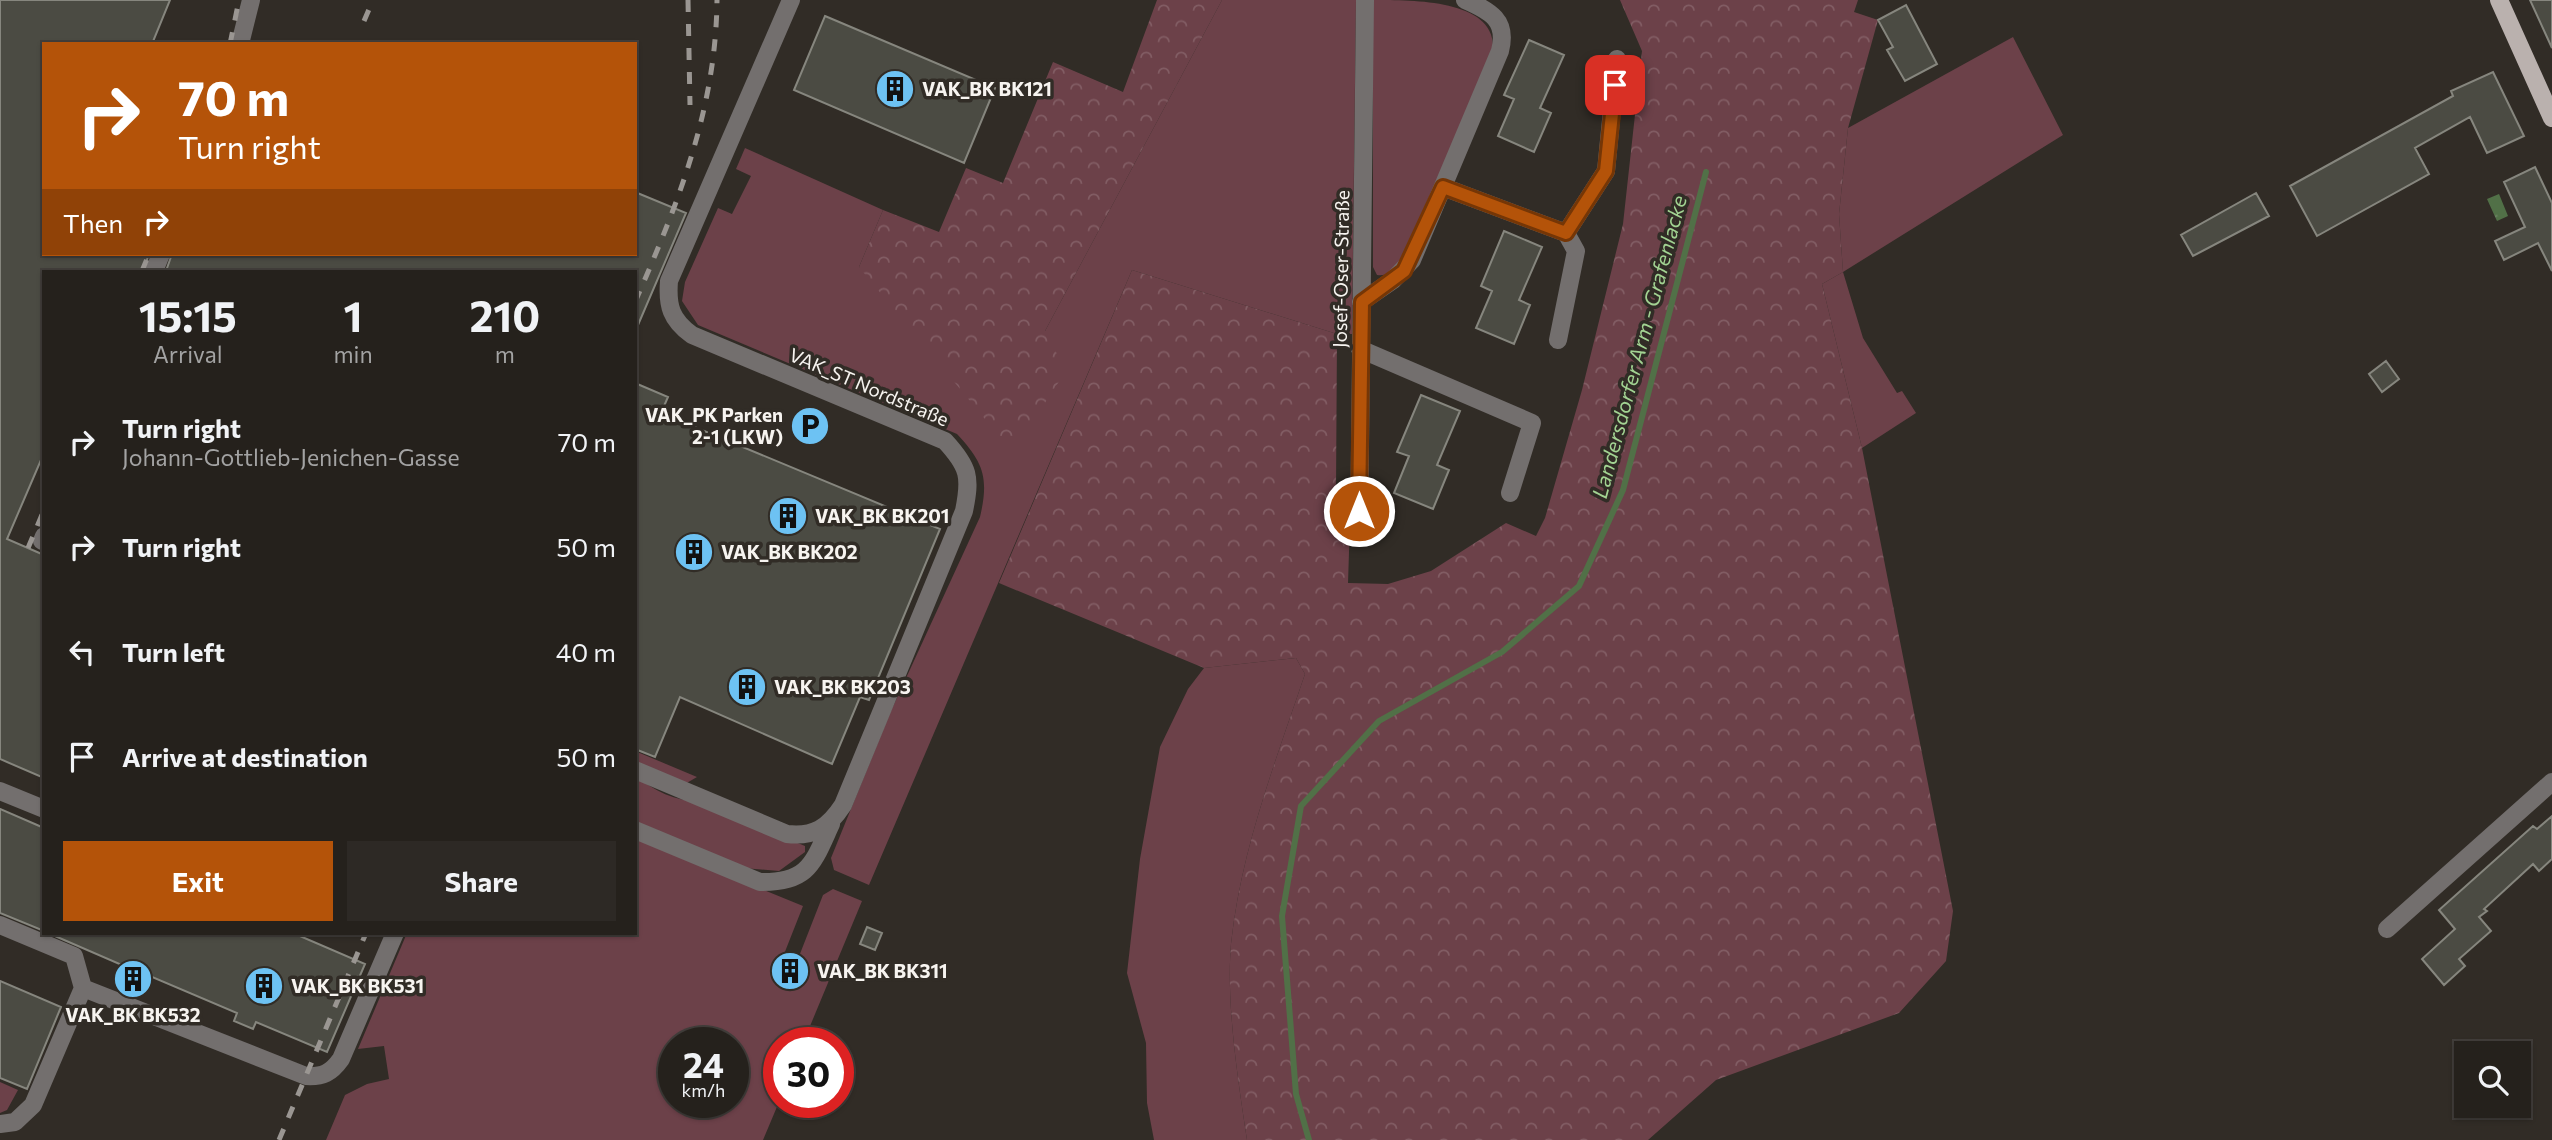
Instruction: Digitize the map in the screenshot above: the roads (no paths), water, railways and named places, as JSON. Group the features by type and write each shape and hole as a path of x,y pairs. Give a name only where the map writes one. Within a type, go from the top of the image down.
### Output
{"main road":[{"path":"2499,0 2552,118"}],"street":[{"path":"240,42 251,0"},
{"name":"VAK_ST Nordstraße","path":"637,831 761,882 783,883 800,876 811,866 843,805 964,511 970,484 963,460 945,441 692,335 677,324 667,304 669,281 791,0"},
{"name":"Josef-Oser-Straße","path":"1359,538 1365,0"},
{"path":"1362,302 1404,271 1443,187 1503,39 1499,20 1489,10 1465,0"},
{"path":"1566,233 1606,171 1617,60"},
{"path":"1443,187 1566,233 1576,250 1558,340"},
{"path":"1360,349 1532,423 1510,493"},
{"path":"637,771 787,834 804,836 819,831 833,821"},
{"path":"2387,929 2552,782"},
{"path":"0,791 42,808"},
{"path":"0,925 74,956 83,988 33,1105 15,1122 0,1124"},
{"path":"83,988 306,1076 321,1077 333,1070 341,1059 394,935"}],"water":[{"path":"2499,194 2508,216 2497,221 2487,199"}],"waterway":[{"name":"Landersdorfer Arm - Grafenlacke","path":"1309,1140 1296,1094 1282,916 1301,806 1379,721 1502,652 1579,586 1623,490 1706,172"}],"railway":[{"path":"230,42 239,0"},
{"path":"364,21 373,0"},
{"path":"688,0 690,105"},
{"path":"637,297 680,192 702,118 715,40 717,0"},
{"path":"142,270 148,256"},
{"path":"28,548 42,515"},
{"path":"279,1140 365,935"}],"place":[{"name":"VAK_BK BK121","path":"895,89"},
{"name":"VAK_PK Parken 2-1 (LKW)","path":"810,426"},
{"name":"VAK_BK BK201","path":"788,516"},
{"name":"VAK_BK BK202","path":"694,552"},
{"name":"VAK_BK BK203","path":"747,687"},
{"name":"VAK_BK BK311","path":"790,971"},
{"name":"VAK_BK BK532","path":"133,979"},
{"name":"VAK_BK BK531","path":"264,986"}]}
